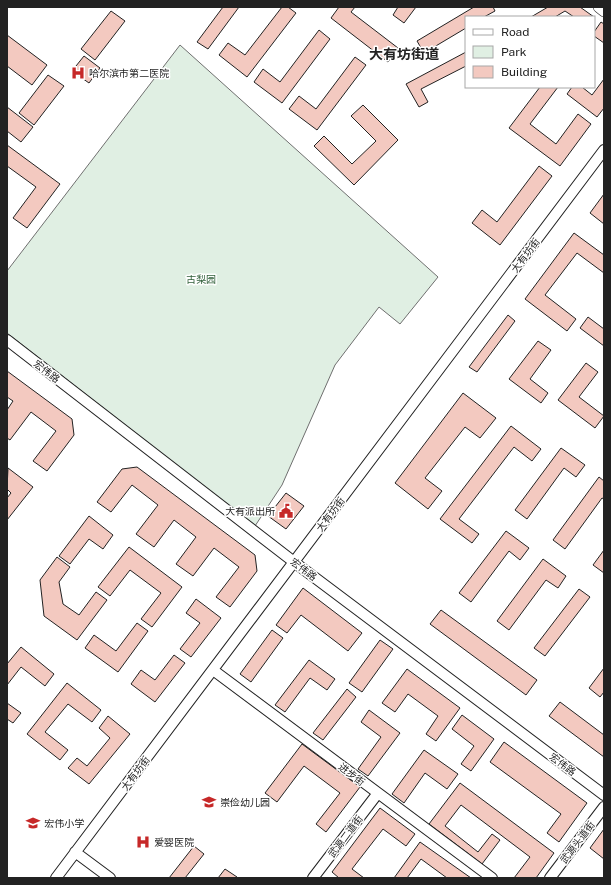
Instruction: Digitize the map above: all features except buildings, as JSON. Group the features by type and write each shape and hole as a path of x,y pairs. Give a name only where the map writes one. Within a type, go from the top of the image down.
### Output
{"main road":[{"path":"599,7 604,10"},
{"name":"大有坊街","path":"56,878 604,150"},
{"name":"宏伟路","path":"7,340 294,562 604,794"},
{"name":"进步街","path":"213,670 492,878"},
{"name":"武源二道街","path":"313,878 378,793"},
{"name":"武源头道街","path":"550,878 604,806"},
{"path":"75,852 110,878"}],"green space":[{"name":"古梨园","path":"180,45 438,277 400,324 379,307 335,365 282,485 255,526 7,333 7,271"}],"place":[{"name":"哈尔滨市第二医院","path":"78,73"},
{"name":"大有派出所","path":"286,511"},
{"name":"崇俭幼儿园","path":"209,802"},
{"name":"宏伟小学","path":"33,823"},
{"name":"爱婴医院","path":"143,842"}],"district":[{"name":"大有坊街道","path":"404,54"}]}
